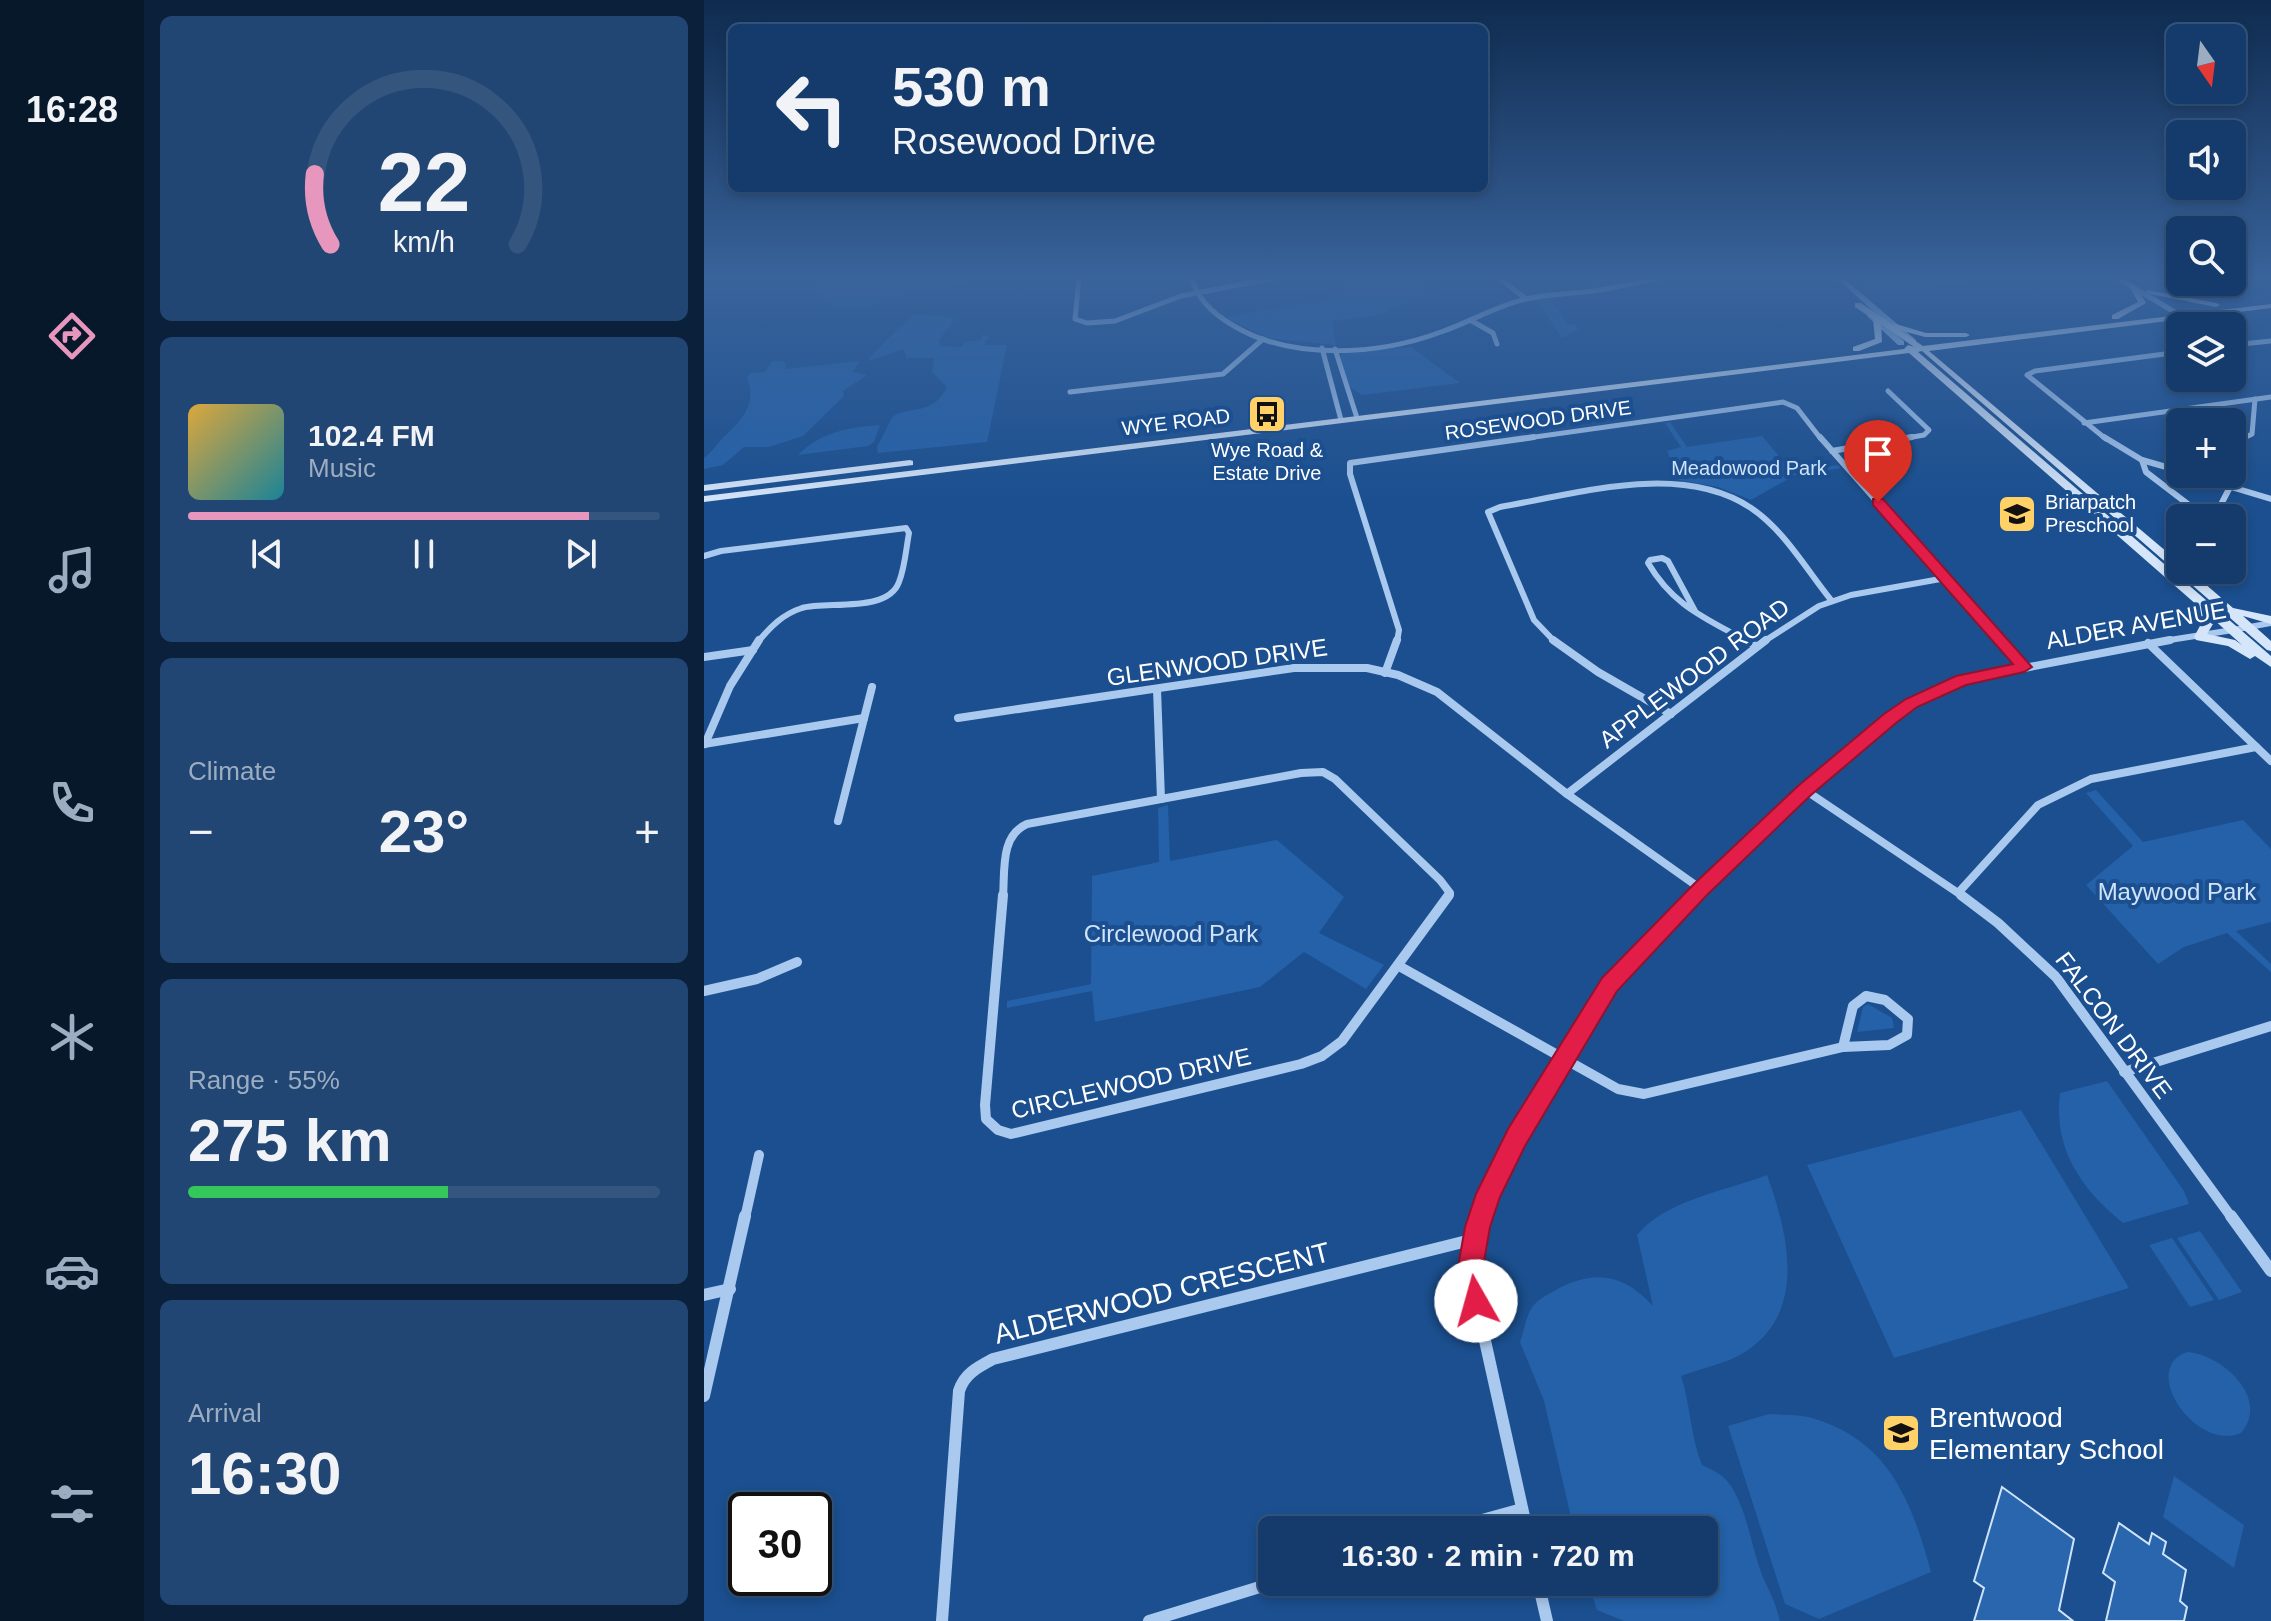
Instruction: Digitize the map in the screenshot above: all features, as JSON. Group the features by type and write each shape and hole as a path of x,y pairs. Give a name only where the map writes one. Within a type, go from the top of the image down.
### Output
{"main road":[{"name":"WYE ROAD","path":"704,499 1855,353"},
{"path":"1864,353 1912,361 1938,375"},
{"path":"1918,353 1938,375 2271,666"},
{"path":"1921,353 2025,435 2166,556"},
{"path":"1951,353 1949,359 2025,435"},
{"name":"WYE ROAD","path":"704,488 1340,416"},
{"path":"2198,584 2271,647"},
{"path":"2221,604 2271,622"},
{"path":"2204,605 2207,627 2200,637 2231,643 2271,666"},
{"path":"2271,629 2268,632 2271,640"}],"street":[{"path":"1070,392 1223,374 1231,371 1245,353"},
{"path":"1323,353 1340,416"},
{"path":"1336,353 1355,414"},
{"path":"2166,354 2028,373 2030,380 2115,446 2142,460 2166,467"},
{"path":"1832,451 1924,435 1929,430 1888,391"},
{"path":"2192,408 2271,397"},
{"path":"2246,437 2252,434 2255,399"},
{"name":"ROSEWOOD DRIVE","path":"1385,673 1394,655 1399,630 1350,474 1350,463 1783,402 1797,408 2024,667"},
{"path":"2084,423 2166,412"},
{"path":"2142,460 2146,472 2188,504"},
{"path":"1671,714 1566,651 1543,631 1534,620 1488,512 1500,507 1662,483 1703,487 1730,495 1751,508 1831,600"},
{"path":"2233,488 2271,499"},
{"path":"704,556 721,551 898,528 906,528 909,533 899,584 889,596 799,608 781,615 753,650 725,694 704,744"},
{"path":"1695,611 1668,561 1662,558 1650,560 1648,563 1662,589 1695,611 1756,646"},
{"name":"APPLEWOOD ROAD","path":"1567,794 1756,646 1831,600 1946,578"},
{"name":"ALDER AVENUE","path":"1524,1516 1470,1273 1475,1239 1489,1194 1516,1138 1610,984 1701,889 1805,790 1912,703 1962,680 2271,622"},
{"path":"2148,643 2271,761"},
{"path":"704,657 753,650"},
{"name":"GLENWOOD DRIVE","path":"958,718 1317,666 1347,666 1385,673 1437,692 1567,794 1701,889"},
{"path":"838,821 872,687"},
{"path":"1157,689 1161,799"},
{"path":"704,744 864,718"},
{"path":"1959,892 2038,805 2066,790 2091,779 2256,747"},
{"name":"CIRCLEWOOD DRIVE","path":"1323,772 1335,779 1450,893 1342,1041 1322,1056 1301,1064 1011,1134 998,1130 986,1119 985,1105 1008,838 1016,829 1027,824 1161,799 1301,773 1323,772"},
{"name":"FALCON DRIVE","path":"1805,790 1959,892 2011,931 2056,977 2271,1270"},
{"path":"704,991 757,979 797,962"},
{"path":"1399,966 1618,1089 1644,1094 1843,1047 1889,1045 1907,1035 1908,1019 1885,1000 1866,996 1853,1006 1843,1047"},
{"path":"2124,1072 2271,1026"},
{"path":"704,1396 759,1155"},
{"name":"ALDERWOOD CRESCENT","path":"942,1621 959,1411 957,1390 969,1372 993,1359 1475,1239"},
{"path":"704,1295 730,1289"},
{"path":"1497,1516 1522,1509"},
{"path":"1149,1621 1258,1588"},
{"path":"1541,1596 1547,1621"}],"green space":[{"path":"875,353 893,353 868,361"},
{"path":"905,353 1005,353 987,442 878,453 877,447 893,416 929,406 947,387 932,372 934,358 906,358"},
{"path":"1343,353 1419,353 1460,383 1362,395 1350,387 1340,356"},
{"path":"772,361 782,361 786,364 785,369 860,361 853,372 867,375 843,391 844,396 803,436 769,447 744,447 723,465 704,469 704,458 746,412 750,396 747,378 750,373 765,372"},
{"name":"Meadowood Park","path":"1670,422 1687,447 1762,436 1792,472 1838,465 1841,468 1795,475 1751,500 1718,487 1679,480 1667,451 1681,447 1665,423"},
{"path":"880,425 874,442 868,446 798,455 816,441 836,432"},
{"name":"Maywood Park","path":"2096,790 2143,842 2243,820 2271,849 2271,922 2236,931 2271,964 2271,972 2227,933 2184,947 2158,964 2086,885 2133,846 2086,793"},
{"name":"Circlewood Park","path":"1168,805 1170,861 1277,840 1344,897 1319,933 1384,965 1366,989 1304,952 1260,987 1095,1022 1092,991 1007,1008 1007,1001 1091,984 1092,876 1159,862 1158,808"},
{"path":"1868,1004 1892,1018 1894,1028 1857,1032 1863,1007"},
{"path":"2107,1081 2184,1191 2189,1204 2123,1223 2083,1182 2073,1166 2061,1132 2060,1093"},
{"path":"2021,1110 2129,1288 1894,1358 1807,1165"},
{"path":"1767,1175 1786,1246 1788,1270 1785,1294 1778,1316 1765,1335 1738,1356 1681,1376 1702,1465 1725,1479 1737,1496 1780,1621 1624,1621 1597,1610 1592,1596 1718,1596 1718,1516 1571,1516 1544,1401 1520,1342 1535,1303 1559,1288 1586,1278 1610,1278 1621,1282 1632,1287 1653,1306 1637,1235 1664,1213 1697,1198"},
{"path":"2200,1231 2242,1292 2219,1300 2177,1238"},
{"path":"2172,1238 2214,1300 2190,1307 2149,1245"},
{"path":"2187,1352 2214,1361 2238,1380 2250,1406 2249,1420 2241,1433 2224,1436 2207,1431 2192,1421 2179,1406 2171,1390 2169,1375 2173,1361"},
{"path":"1769,1414 1807,1417 1838,1428 1878,1458 1905,1498 1931,1572 1819,1619 1785,1604 1728,1426"},
{"path":"2174,1476 2244,1525 2234,1568 2163,1517"}],"building":[{"name":"Brentwood Elementary School","path":"2002,1487 2074,1539 2059,1610 2073,1621 1974,1621 1984,1588 1974,1581"},
{"name":"Brentwood Elementary School","path":"2119,1523 2149,1544 2152,1533 2166,1542 2163,1554 2186,1570 2180,1601 2187,1607 2184,1621 2106,1621 2115,1582 2103,1573"}],"place":[{"name":"Wye Road & Estate Drive","path":"1267,414"},
{"name":"Briarpatch Preschool","path":"2017,514"},
{"name":"Brentwood Elementary School","path":"1901,1433"}],"route":[{"path":"1476,1301 1470,1273 1478,1227 1489,1194 1516,1138 1610,984 1701,889 1805,790 1890,719 1930,693 1962,680 2024,667 1878,502"}]}
